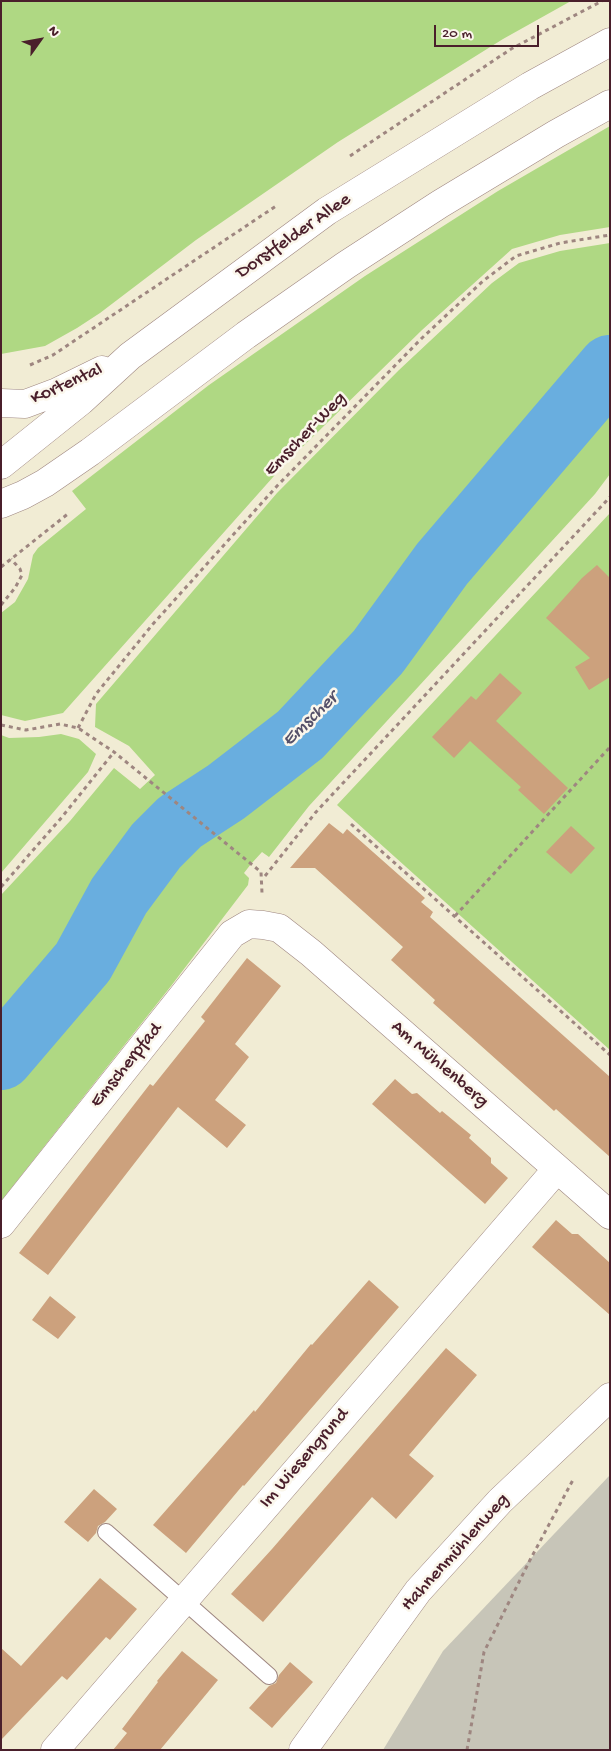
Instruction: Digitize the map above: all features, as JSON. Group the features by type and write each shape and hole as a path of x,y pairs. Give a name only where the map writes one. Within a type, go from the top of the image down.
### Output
{"street":[{"name":"Dorstfelder Allee","path":"1,465 81,401 130,356 327,211 530,86 610,42"},
{"path":"1,504 46,483 246,335 346,265 440,204 556,134 610,104"},
{"name":"Kortental","path":"1,404 25,404 57,392 130,356"},
{"name":"Emscherpfad","path":"1,1224 232,934 249,924 263,925"},
{"name":"Am Mühlenberg","path":"263,925 279,928 311,953 610,1215"},
{"name":"Im Wiesengrund","path":"54,1750 557,1169"},
{"name":"Hahnenmühlenweg","path":"303,1750 418,1591 500,1501 610,1397"}],"lane":[{"path":"106,1532 270,1676"}],"path":[{"name":"Emscher-Weg","path":"78,728 96,694 136,645 276,486 456,306 483,281 516,256 560,242 610,235"},
{"path":"266,876 316,812 610,497"},
{"path":"1,566 69,513"},
{"path":"1,605 16,588 22,576 20,569 11,559"},
{"path":"1,725 26,730 60,724 78,728 114,752 261,872"},
{"path":"455,916 610,747"},
{"path":"1,887 62,817 114,752"},
{"path":"351,824 610,1054"},
{"path":"467,1750 484,1652 530,1560 577,1473"}],"shaded area":[{"path":"610,1475 610,1750 383,1750 443,1651"}],"green space":[{"path":"1,1 571,1 503,39 338,142 196,240 100,313 77,328 45,346 1,354"},
{"path":"610,126 610,227 560,235 512,249 422,330 282,467 63,713 25,721 1,715 1,613 15,602 28,579 33,555 38,548 86,509 72,491 209,385 365,276 498,191"},
{"path":"610,243 610,474 595,494 309,806 269,857 262,852 251,864 244,873 249,878 248,885 171,986 1,1201 1,895 70,821 114,768 140,789 155,775 129,746 95,727 96,704 277,493 399,370 492,283 519,263 560,251"},
{"path":"610,513 610,1050 337,805"},
{"path":"61,734 79,739 96,754 88,772 1,873 1,735 9,738"}],"building":[{"path":"597,565 610,578 610,677 589,690 575,667 590,658 546,618 582,578"},
{"path":"500,673 522,693 496,721 568,788 544,814 518,790 521,787 470,741 454,758 432,737 471,696 476,700"},
{"path":"329,823 343,834 347,829 425,898 421,902 433,912 430,917 610,1077 610,1157 556,1109 554,1111 433,1003 435,1000 391,960 403,947 315,868 290,868"},
{"path":"571,826 595,848 571,874 546,852"},
{"path":"247,958 281,986 235,1044 249,1057 215,1100 246,1125 227,1148 178,1107 48,1275 19,1253 150,1084 153,1086 205,1021 201,1017"},
{"path":"395,1079 412,1094 417,1093 440,1113 442,1111 471,1135 469,1138 491,1158 491,1163 508,1178 485,1204 372,1104"},
{"path":"556,1220 572,1234 578,1234 610,1263 610,1315 532,1247"},
{"path":"369,1280 399,1307 186,1553 153,1525 254,1410 255,1412 311,1344"},
{"path":"50,1296 76,1317 58,1339 32,1320"},
{"path":"446,1348 477,1375 409,1455 434,1476 396,1519 372,1497 263,1622 231,1594"},
{"path":"94,1489 117,1509 105,1522 98,1526 96,1533 88,1542 64,1522"},
{"path":"100,1578 137,1609 110,1640 106,1637 67,1680 62,1676 1,1740 1,1648 21,1666"},
{"path":"182,1651 218,1680 160,1750 113,1750 127,1733 122,1729 157,1681"},
{"path":"290,1662 313,1682 272,1728 249,1708 269,1686 276,1683 279,1675"}],"waterway":[{"name":"Emscher","path":"1,1058 83,962 119,896 156,846 180,822 226,792 300,735 378,652 442,564 610,367"}]}
